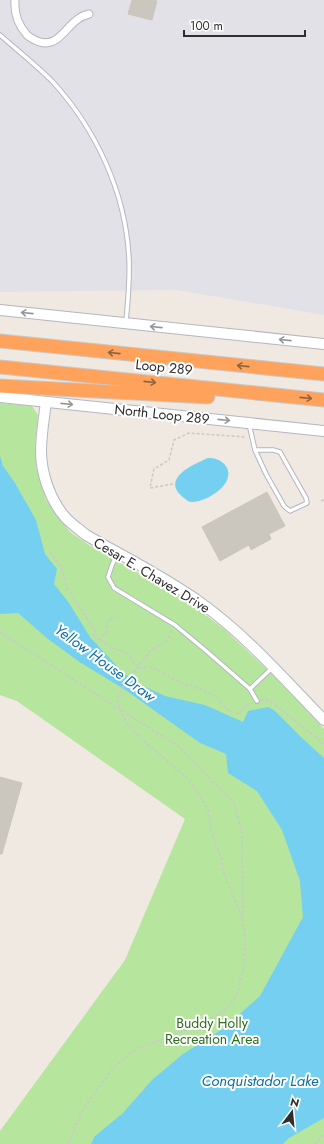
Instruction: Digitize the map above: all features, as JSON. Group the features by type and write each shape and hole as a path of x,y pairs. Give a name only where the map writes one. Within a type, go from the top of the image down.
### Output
{"highway":[{"name":"Loop 289","path":"0,341 324,374"},
{"name":"Loop 289","path":"0,367 324,400"},
{"path":"0,386 148,393 260,401 288,396"}],"main road":[{"path":"0,310 324,344"},
{"name":"North Loop 289","path":"0,397 324,431"},
{"name":"Cesar E. Chavez Drive","path":"46,402 41,452 45,479 50,493 64,516 86,535 180,588 201,603 246,640 324,720"}],"street":[{"path":"15,0 17,18 23,30 30,38 43,44 56,40 72,23 82,16 89,14"}],"lane":[{"path":"0,35 51,80 70,102 100,150 123,211 127,237 129,274 126,324"},
{"path":"249,423 255,450 266,474 284,506 290,511 307,503 306,498 280,452 273,450 255,450"},
{"path":"118,553 108,577 114,588 175,625 204,648 250,689 257,702"},
{"path":"250,689 273,668"}],"path":[{"path":"173,484 150,488 154,469 169,460 174,440 189,433 252,438"},
{"path":"50,552 61,567 66,588 95,630 94,637 110,647 127,653 133,663 138,667 149,667 158,670 183,684 195,687 216,696 229,711 239,714 245,706 267,700 273,703 324,744"},
{"path":"99,640 107,632 107,622 115,616"},
{"path":"68,1144 81,1113 115,1066 138,1048 198,1026 231,1004 237,993 244,968 245,933 243,924 235,898 223,871 222,860 213,838 208,810 189,780 136,734 119,709 117,699 122,688 152,649 161,645 168,639 175,625"},
{"path":"0,632 177,745 234,803 242,834 243,924"},
{"path":"314,1144 324,1136"}],"shaded area":[{"path":"0,0 324,0 324,315 177,290 0,292"}],"green space":[{"name":"Buddy Holly Recreation Area","path":"0,403 32,406 38,415 35,443 36,467 46,500 70,532 89,545 162,585 191,604 224,629 272,674 324,729 324,1144 0,1144 0,1131 125,960 185,819 17,701 0,695"}],"water":[{"name":"Conquistador Lake","path":"0,456 3,466 15,483 36,520 45,554 57,569 54,584 69,603 90,637 125,674 137,683 165,696 205,705 243,722 248,711 268,707 274,710 324,758 324,1118 289,1138 283,1144 91,1144 95,1136 122,1114 152,1080 183,1054 224,1028 260,996 303,917 300,881 282,830 257,791 228,773 226,754 200,743 124,689 81,663 48,639 18,613 0,614"},
{"path":"208,458 216,459 226,466 228,469 228,477 226,482 218,491 207,498 190,502 180,495 176,488 176,482 184,471"}],"building":[{"path":"132,0 157,1 152,20 128,14"},
{"path":"267,492 285,526 269,534 271,539 251,550 249,545 220,561 202,527"},
{"path":"0,777 22,783 2,854 0,854"}],"water label":[{"name":"Yellow House Draw","path":"105,663"}]}
